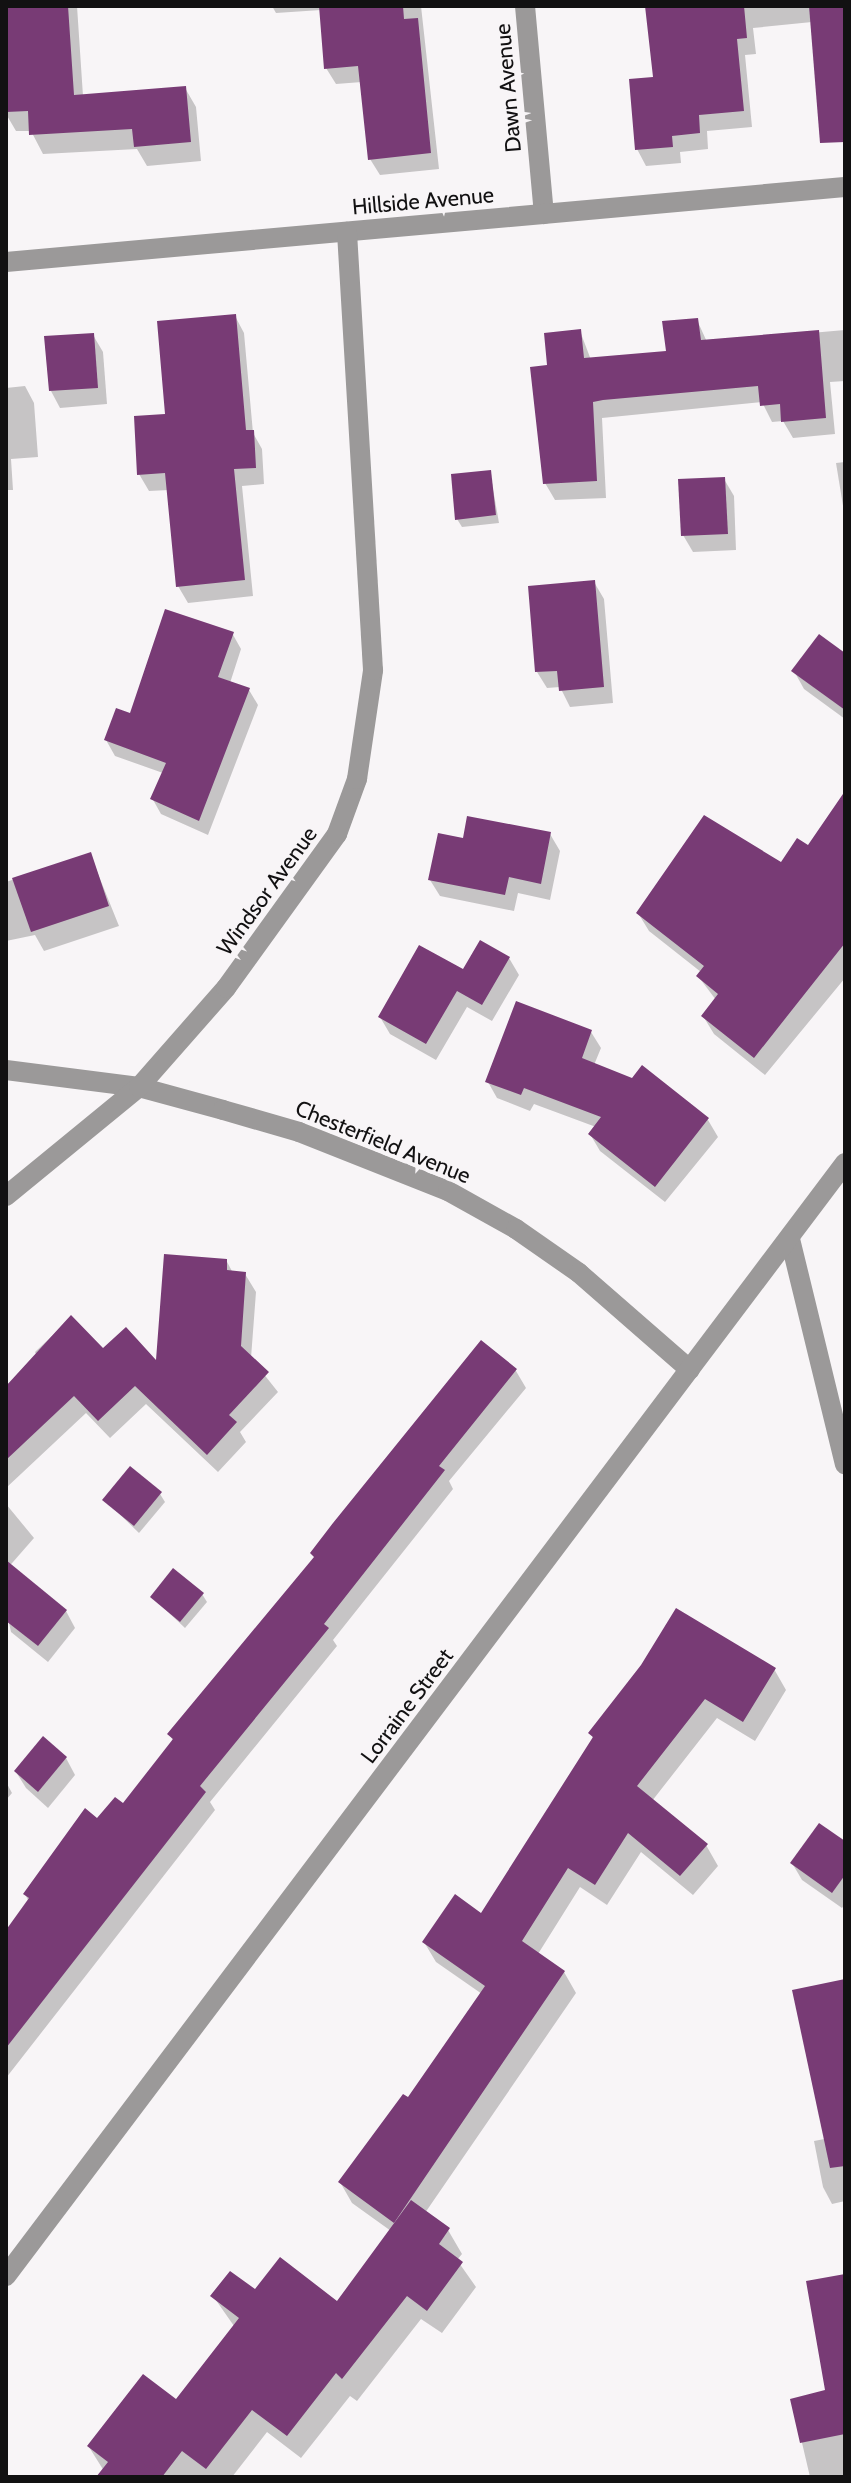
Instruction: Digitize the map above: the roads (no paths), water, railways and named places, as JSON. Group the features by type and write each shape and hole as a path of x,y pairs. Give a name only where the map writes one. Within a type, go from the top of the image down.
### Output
{"street":[{"name":"Dawn Avenue","path":"525,6 544,214"},
{"name":"Hillside Avenue","path":"6,262 845,187"},
{"name":"Windsor Avenue","path":"6,1196 139,1087 226,988 292,901 337,834 357,779 373,670 347,232"},
{"name":"Chesterfield Avenue","path":"6,1070 139,1087 299,1132 448,1191 516,1229 579,1273 690,1370"},
{"name":"Lorraine Street","path":"6,2276 845,1163"},
{"path":"790,1239 845,1464"}]}
